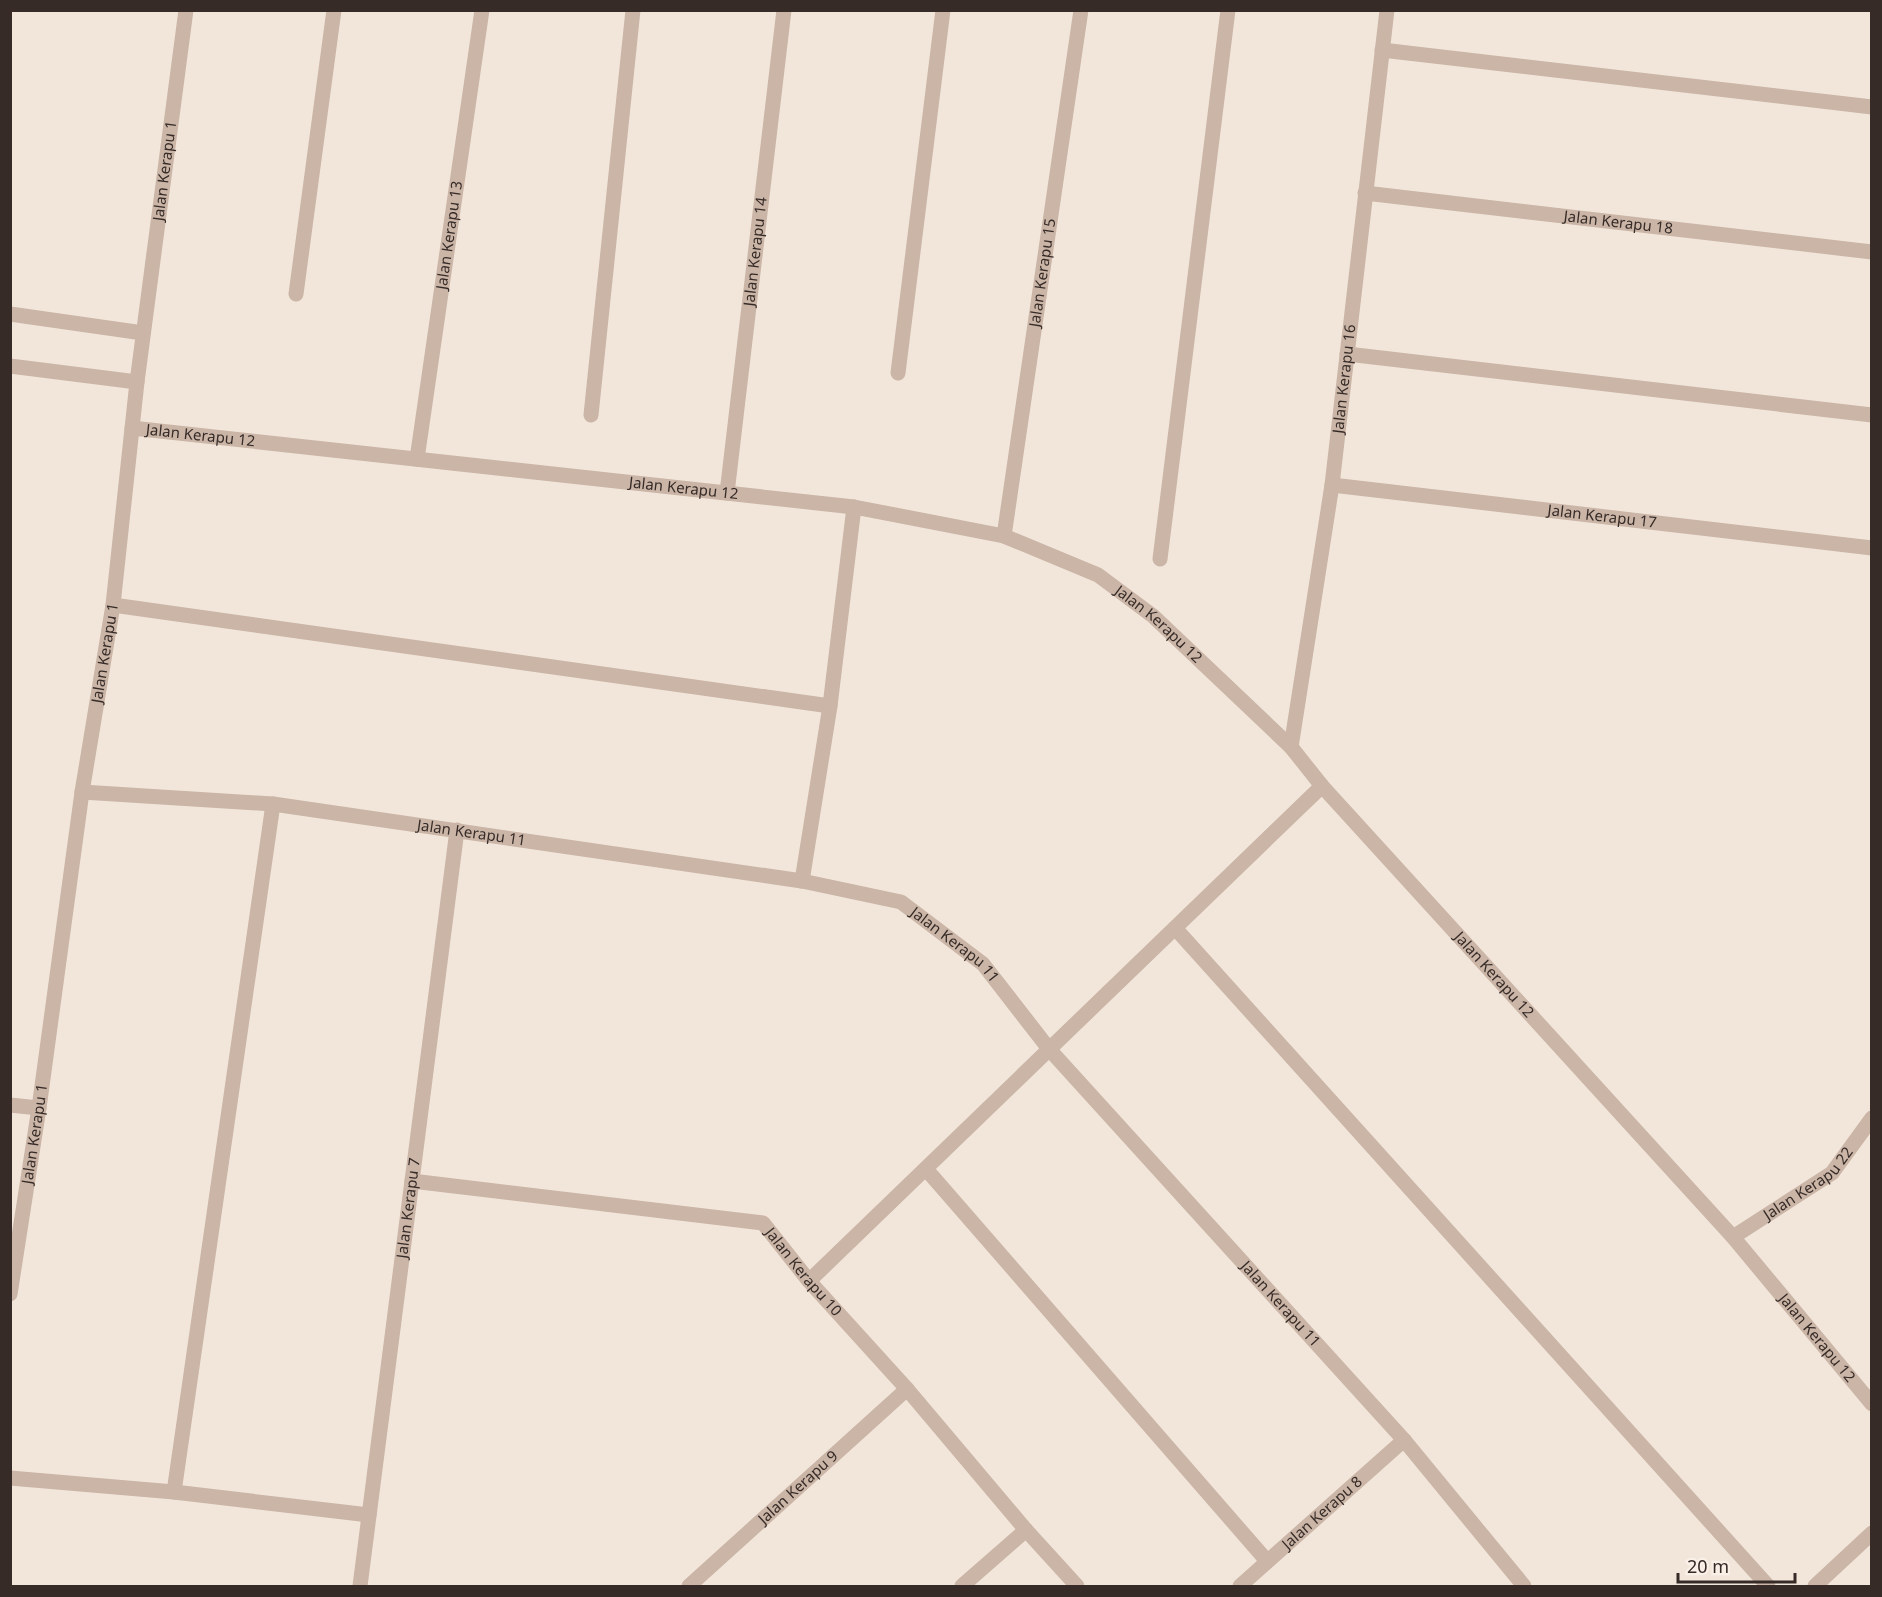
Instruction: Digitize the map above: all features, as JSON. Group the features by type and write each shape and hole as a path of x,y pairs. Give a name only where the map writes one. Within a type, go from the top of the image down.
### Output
{"street":[{"name":"Jalan Kerapu 1","path":"10,1294 39,1108 82,792 112,605 143,333 186,10"},
{"path":"296,294 334,10"},
{"name":"Jalan Kerapu 13","path":"417,459 482,10"},
{"path":"591,415 633,10"},
{"name":"Jalan Kerapu 14","path":"727,493 784,10"},
{"path":"898,373 943,10"},
{"name":"Jalan Kerapu 15","path":"1004,536 1081,10"},
{"path":"1160,559 1228,10"},
{"name":"Jalan Kerapu 16","path":"1291,747 1332,485 1387,10"},
{"path":"1382,50 1872,107"},
{"name":"Jalan Kerapu 18","path":"1365,193 1872,252"},
{"path":"10,314 143,333"},
{"path":"1347,354 1872,415"},
{"path":"10,366 137,382"},
{"name":"Jalan Kerapu 12","path":"132,428 855,507 1004,536 1098,575 1153,616 1291,747 1322,786 1733,1237 1872,1404"},
{"name":"Jalan Kerapu 17","path":"1332,485 1872,548"},
{"path":"802,881 830,706 855,507"},
{"path":"112,605 830,706"},
{"path":"809,1281 1322,786"},
{"name":"Jalan Kerapu 11","path":"82,792 273,804 802,881 901,902 982,964 1049,1049 1404,1440 1521,1586"},
{"path":"174,1492 273,804"},
{"name":"Jalan Kerapu 7","path":"360,1587 457,830"},
{"path":"1175,928 1768,1587"},
{"path":"10,1105 39,1108"},
{"name":"Jalan Kerapu 22","path":"1733,1237 1832,1173 1872,1118"},
{"path":"926,1169 1267,1561"},
{"name":"Jalan Kerapu 10","path":"412,1181 763,1223 809,1281 907,1389 1077,1587"},
{"name":"Jalan Kerapu 9","path":"689,1587 907,1389"},
{"name":"Jalan Kerapu 8","path":"1240,1587 1404,1440"},
{"path":"10,1478 174,1492 369,1515"},
{"path":"962,1587 1026,1530"},
{"path":"1815,1587 1872,1533"}]}
